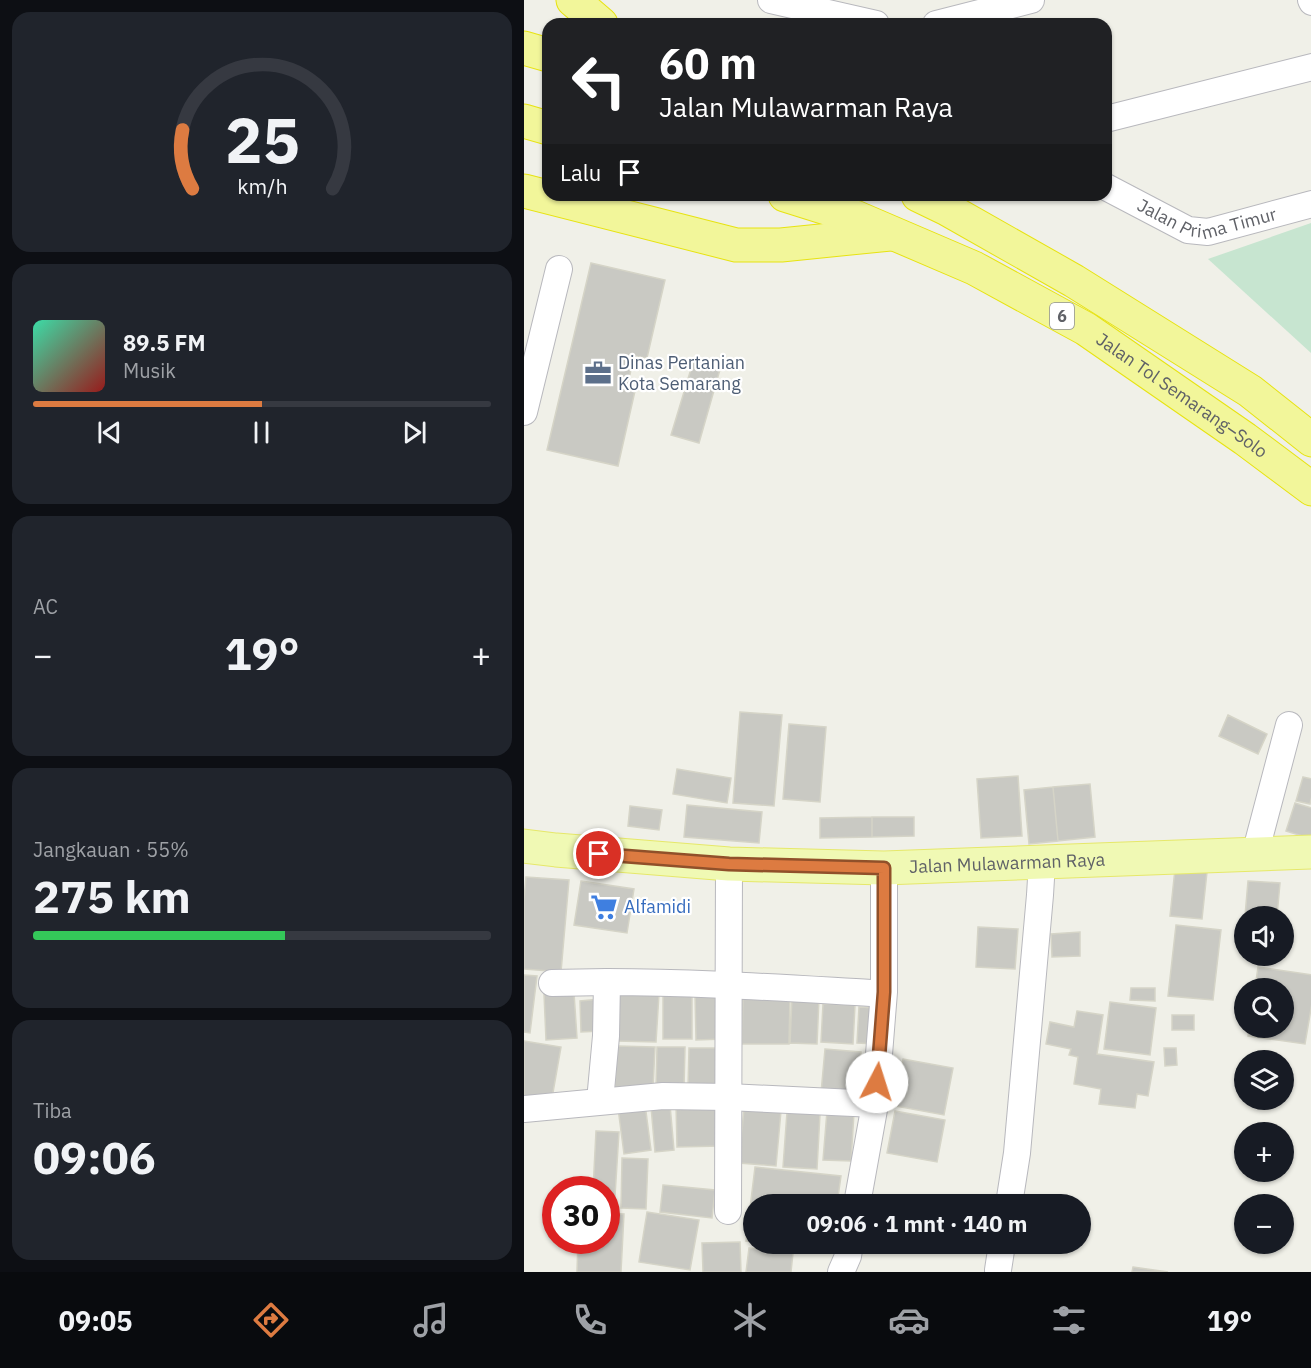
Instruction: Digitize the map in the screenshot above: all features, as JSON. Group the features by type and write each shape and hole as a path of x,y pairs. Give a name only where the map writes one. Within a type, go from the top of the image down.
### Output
{"highway":[{"path":"573,0 594,18"},
{"path":"524,48 542,53"},
{"path":"524,122 542,126"},
{"path":"524,191 542,196"},
{"path":"564,201 736,244 781,245 895,234"},
{"name":"Jalan Tol Semarang–Solo","path":"804,201 855,217 974,268 1086,329 1245,439 1312,489"},
{"name":"Jalan Tol Semarang–Solo","path":"930,201 1074,281 1250,391 1312,440"}],"main road":[{"name":"Jalan Mulawarman Raya","path":"524,846 729,864 884,868 1312,852"}],"street":[{"path":"771,0 850,18"},
{"path":"960,18 1031,0"},
{"path":"1112,117 1312,67"},
{"name":"Jalan Prima Timur","path":"1112,190 1188,230 1208,232 1312,204"},
{"path":"524,412 559,269"},
{"path":"1255,854 1289,725"},
{"path":"1011,1194 1017,1153 1042,862"},
{"path":"728,1211 729,864"},
{"path":"859,1194 875,1104 884,992 884,868"},
{"path":"600,1101 606,1036 607,982"},
{"path":"552,983 728,984 871,993"},
{"path":"524,1110 663,1096 875,1104"},
{"path":"841,1272 848,1254"},
{"path":"998,1270 1000,1254"}],"green space":[{"path":"1312,223 1311,353 1208,259"}],"building":[{"name":"Dinas Pertanian Kota Semarang","path":"591,263 665,280 647,358 634,356 627,388 635,391 618,466 547,450"},
{"path":"694,359 721,366 699,443 671,435"},
{"path":"740,712 782,715 774,806 733,803"},
{"path":"1228,715 1267,734 1258,754 1219,736"},
{"path":"789,724 826,727 820,802 783,799"},
{"path":"677,769 731,778 727,803 673,794"},
{"path":"1018,776 1022,836 981,838 977,779"},
{"path":"1303,777 1312,779 1310,804 1296,801"},
{"path":"1090,784 1095,837 1058,841 1053,787"},
{"path":"1053,787 1058,841 1029,844 1024,790"},
{"path":"1295,803 1312,808 1312,839 1286,831"},
{"path":"687,805 762,812 759,843 684,837"},
{"path":"630,806 662,810 659,830 628,826"},
{"path":"872,817 914,817 914,836 872,837"},
{"path":"872,817 872,837 820,838 820,818"},
{"path":"1175,869 1207,872 1202,919 1170,916"},
{"path":"526,877 569,880 561,972 524,969"},
{"name":"Alfamidi","path":"581,881 634,889 627,933 574,925"},
{"path":"1248,881 1280,883 1278,906 1246,906"},
{"path":"1176,925 1221,930 1213,1000 1168,996"},
{"path":"978,927 1018,929 1015,969 976,967"},
{"path":"1080,932 1080,956 1052,957 1051,934"},
{"path":"1258,967 1312,975 1312,1003 1305,1044 1262,1038 1294,1038 1294,978 1256,978"},
{"path":"524,975 537,976 530,1033 524,1032"},
{"path":"1131,988 1155,988 1155,1001 1130,1000"},
{"path":"619,992 659,994 656,1042 617,1041"},
{"path":"574,993 577,1038 546,1040 544,994"},
{"path":"721,993 723,1039 696,1040 695,994"},
{"path":"663,994 692,994 692,1039 663,1039"},
{"path":"743,994 790,996 789,1044 742,1044"},
{"path":"792,997 819,998 817,1044 790,1043"},
{"path":"600,999 602,1031 581,1032 580,1001"},
{"path":"1110,1002 1156,1008 1150,1055 1104,1049"},
{"path":"823,1004 855,1005 853,1044 821,1042"},
{"path":"859,1007 878,1008 876,1044 857,1043"},
{"path":"1077,1011 1103,1015 1097,1054 1154,1062 1148,1096 1137,1094 1135,1108 1099,1104 1101,1089 1074,1084 1078,1057 1069,1055 1071,1049 1046,1044 1050,1022 1074,1027"},
{"path":"1172,1015 1194,1015 1194,1030 1172,1030"},
{"path":"524,1041 561,1047 551,1104 524,1100"},
{"path":"617,1046 655,1047 653,1089 615,1087"},
{"path":"657,1047 685,1047 684,1088 656,1088"},
{"path":"689,1048 719,1048 719,1088 688,1088"},
{"path":"1164,1048 1176,1048 1177,1065 1165,1066"},
{"path":"825,1049 861,1052 857,1096 821,1093"},
{"path":"903,1059 953,1068 944,1115 895,1106"},
{"path":"721,1103 721,1146 677,1147 676,1104"},
{"path":"645,1104 651,1150 624,1154 618,1108"},
{"path":"670,1105 674,1150 655,1152 651,1107"},
{"path":"744,1108 781,1111 776,1166 739,1163"},
{"path":"827,1111 854,1113 851,1161 823,1160"},
{"path":"895,1111 945,1120 937,1162 887,1153"},
{"path":"787,1112 820,1114 817,1169 783,1167"},
{"path":"596,1131 619,1132 616,1176 594,1176"},
{"path":"622,1158 648,1159 646,1209 621,1208"},
{"path":"755,1167 841,1176 838,1194 752,1194"},
{"path":"663,1185 715,1190 712,1218 660,1212"},
{"path":"647,1212 699,1220 690,1270 639,1262"},
{"path":"620,1214 624,1214 621,1272 577,1272 578,1254 620,1254"},
{"path":"740,1242 741,1272 703,1272 702,1243"},
{"path":"748,1254 793,1254 791,1272 746,1272"},
{"path":"1133,1267 1168,1272 1132,1272"}],"place":[{"name":"Dinas Pertanian Kota Semarang","path":"598,373"},
{"name":"Alfamidi","path":"604,907"}],"route":[{"path":"599,854 729,864 884,868 884,992 877,1082"}]}
